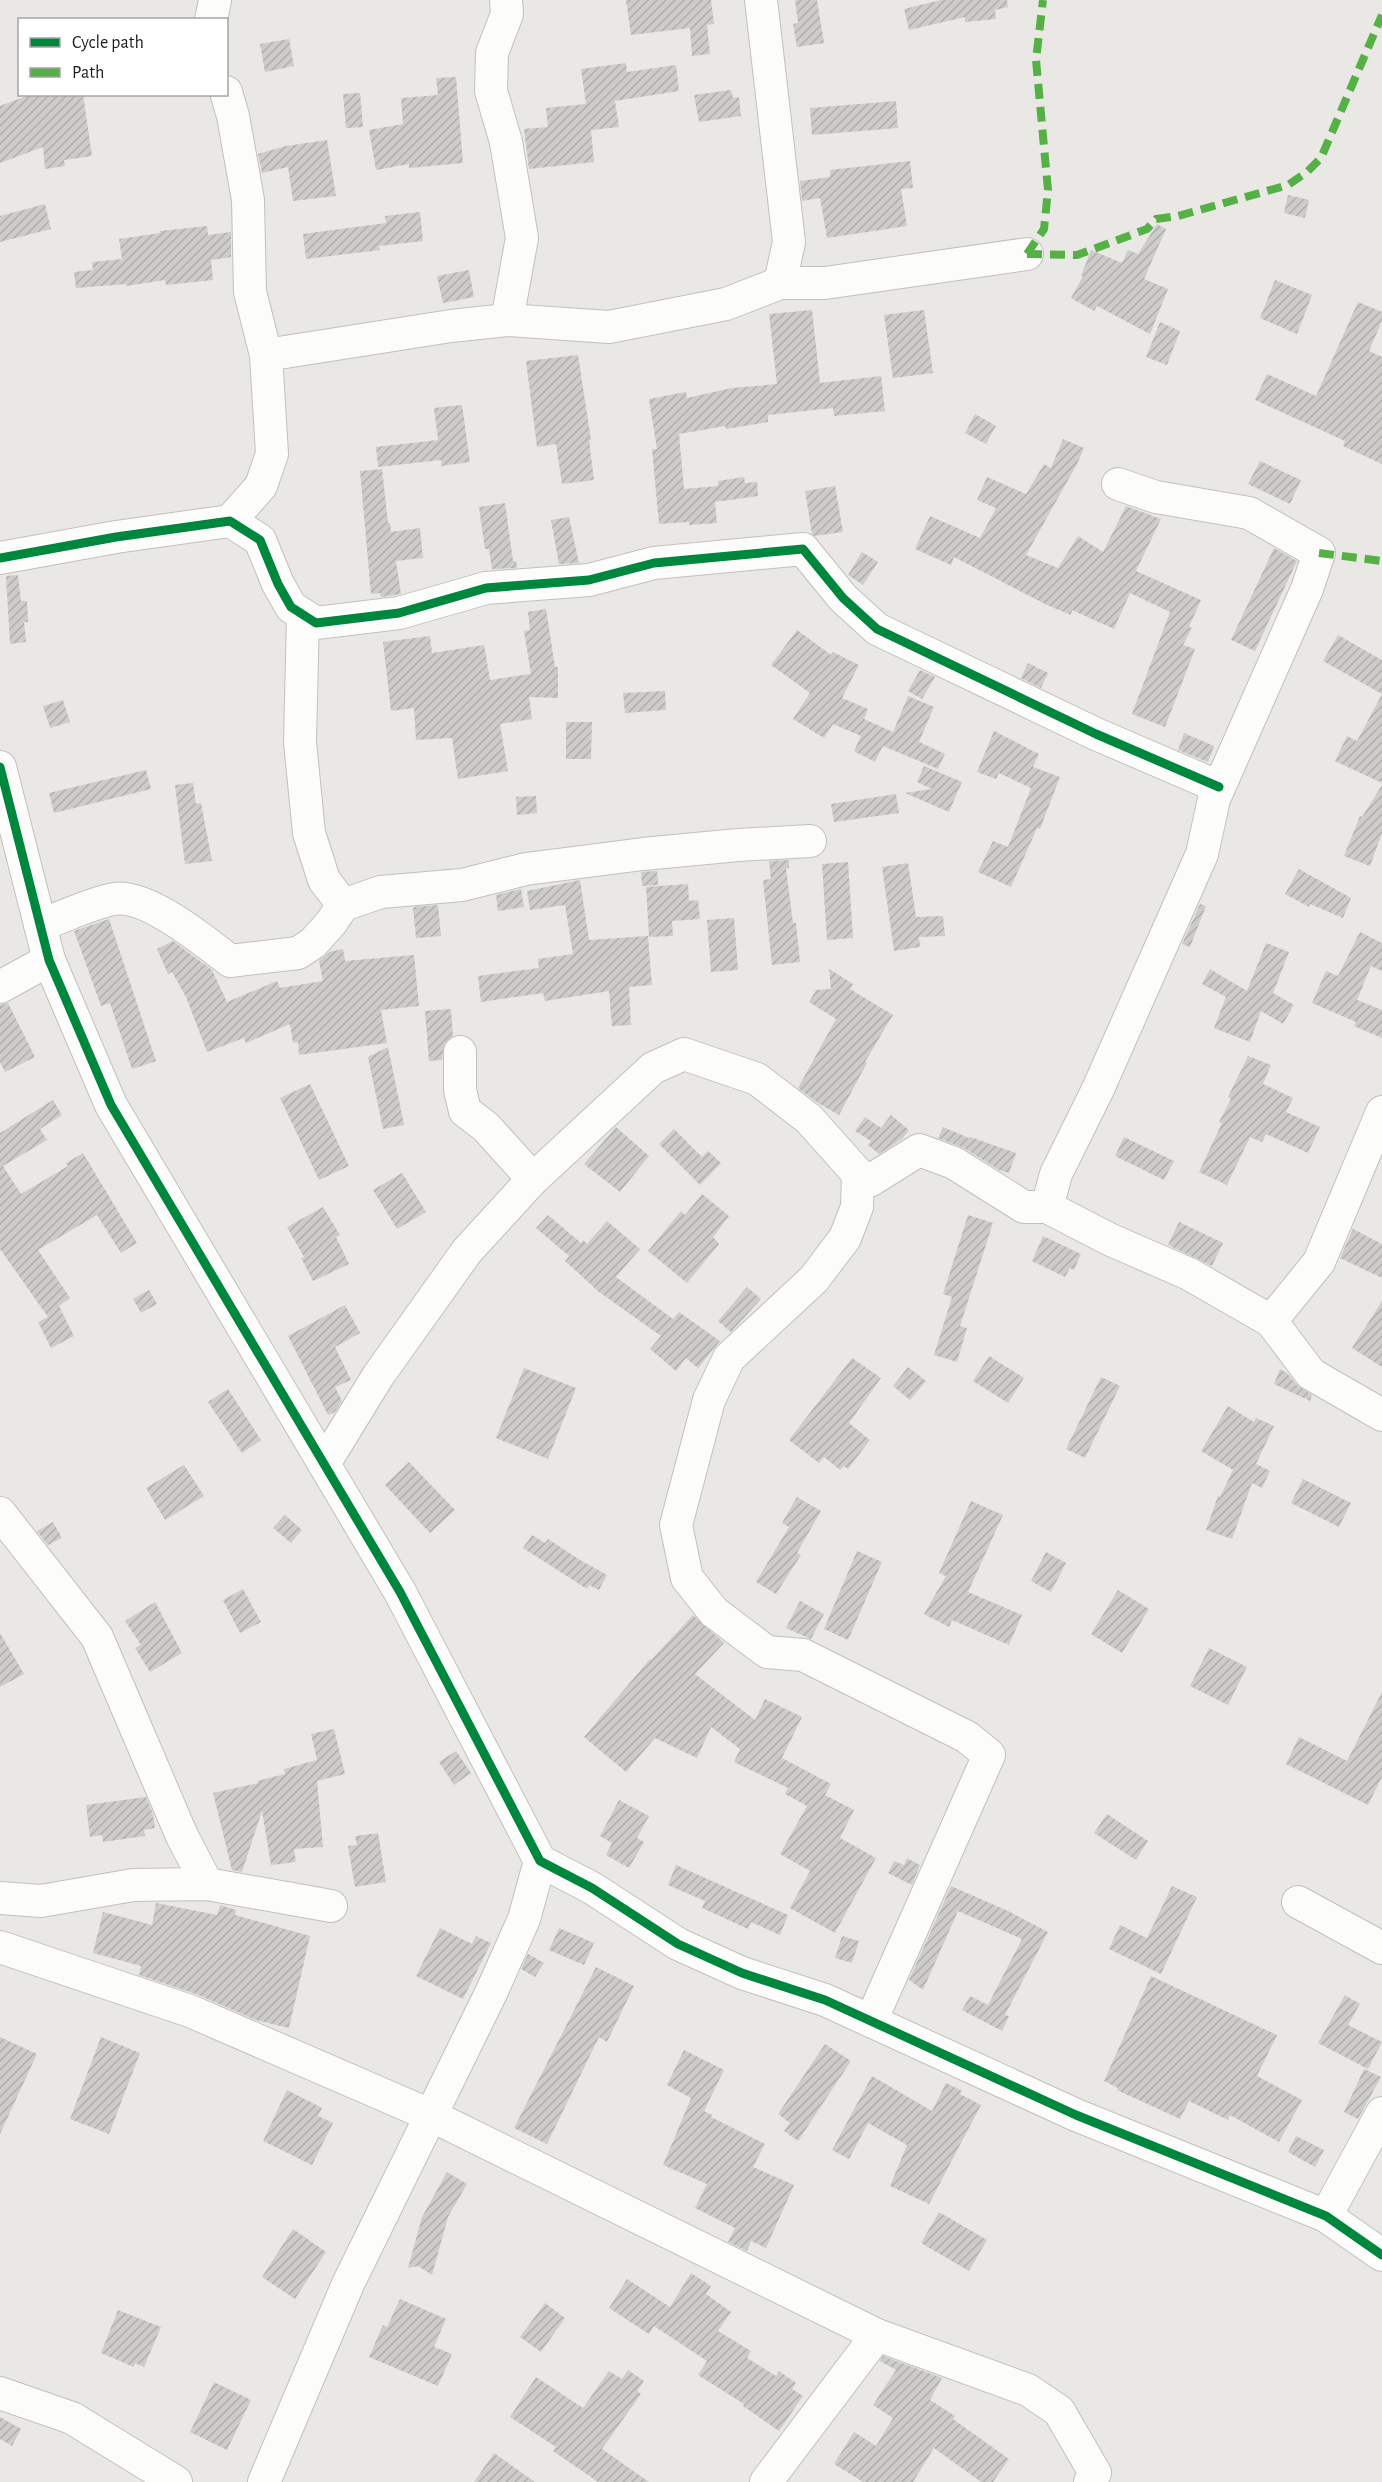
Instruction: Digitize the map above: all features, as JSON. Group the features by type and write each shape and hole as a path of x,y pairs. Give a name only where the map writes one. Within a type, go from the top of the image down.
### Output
{"street":[{"path":"211,18 215,0"},
{"path":"506,0 507,14 492,53 491,91 506,142 522,238 507,320"},
{"path":"761,0 789,242 780,283"},
{"path":"227,96 248,200 250,292 266,355 272,454 261,486 230,521"},
{"path":"266,355 451,326 507,320 609,327 726,304 780,283 825,283 1027,254"},
{"path":"1047,1207 1056,1174 1098,1089 1202,854 1214,799 1307,589 1319,553 1249,513 1156,496 1118,484"},
{"path":"0,558 116,537 230,521 260,540 291,607 316,622 399,613 486,588 589,580 654,563 803,549 843,598 877,628 1096,734 1219,787"},
{"path":"303,615 300,742 309,833 324,880 343,905"},
{"path":"0,767 49,960 111,1105 399,1592 540,1861 592,1888 678,1944 742,1973 825,2000 1076,2115 1326,2216 1382,2255"},
{"path":"40,925 116,898 143,904 188,928 230,961 298,954 313,943 332,923 343,905 381,892 462,885 526,869 738,845 810,841"},
{"path":"0,987 49,960"},
{"path":"460,1052 460,1090 465,1111 486,1127 533,1179"},
{"path":"324,1464 378,1376 467,1251 533,1179 653,1068 684,1054 757,1079 809,1119 858,1174 871,1180 919,1150 954,1163 1024,1207 1047,1207 1111,1240 1189,1274 1271,1321 1311,1374 1382,1415"},
{"path":"1271,1321 1319,1262 1382,1112"},
{"path":"858,1174 857,1207 845,1238 814,1279 729,1358 709,1400 676,1525 687,1578 714,1612 767,1652 803,1655 967,1737 989,1755 871,2021"},
{"path":"0,1513 97,1637 182,1836 207,1884"},
{"path":"264,2482 348,2284 429,2115 491,1993 524,1919 540,1861"},
{"path":"0,1898 41,1901 133,1885 207,1884 332,1906"},
{"path":"1298,1902 1382,1948"},
{"path":"0,1947 190,2011 429,2115 877,2335 1028,2390 1059,2411 1095,2473 1090,2482"},
{"path":"1326,2216 1382,2113"},
{"path":"766,2482 877,2335"},
{"path":"0,2393 72,2418 176,2482"}],"building":[{"path":"626,0 711,0 714,24 707,25 710,54 692,56 690,28 631,35"},
{"path":"795,0 817,0 824,43 797,47 793,24 798,23"},
{"path":"941,0 1007,0 1008,7 995,10 996,19 965,22 965,17 909,30 904,9"},
{"path":"289,39 294,66 265,72 260,44"},
{"path":"626,63 627,72 676,65 679,91 615,101 619,127 591,130 594,162 529,169 524,129 548,127 546,108 586,104 581,69"},
{"path":"456,77 463,163 409,168 409,164 376,170 369,130 403,124 401,98 438,95 436,78"},
{"path":"731,90 733,98 739,97 741,116 699,122 694,95"},
{"path":"360,93 363,127 346,128 343,94"},
{"path":"27,96 83,96 92,156 64,160 65,166 45,169 43,147 0,163 0,106"},
{"path":"896,101 898,128 812,135 810,108"},
{"path":"327,140 336,196 293,201 288,167 262,173 258,154 286,146"},
{"path":"910,161 913,188 901,189 907,226 827,238 820,198 802,201 800,181 830,177 830,170"},
{"path":"1288,195 1309,200 1305,218 1284,213"},
{"path":"45,204 51,229 0,242 0,216"},
{"path":"420,212 423,241 379,246 380,250 306,259 303,234 386,223 385,216"},
{"path":"1157,224 1166,229 1144,279 1168,289 1150,334 1097,306 1094,311 1071,298 1083,276 1081,276 1091,250 1122,263 1128,250 1138,254"},
{"path":"207,226 208,235 231,232 231,257 211,260 213,280 166,285 165,280 126,286 126,284 76,288 74,272 93,270 92,262 122,259 119,239 160,233 160,231"},
{"path":"469,270 474,297 443,303 437,276"},
{"path":"1275,280 1312,295 1297,334 1260,318"},
{"path":"1358,302 1382,312 1382,321 1369,351 1382,357 1382,464 1343,446 1345,441 1255,400 1267,374 1316,396"},
{"path":"812,310 820,383 881,376 885,411 834,416 833,408 768,415 768,422 679,434 684,489 718,486 718,481 744,477 745,483 757,482 758,496 715,502 717,523 659,524 652,449 657,449 649,399 686,392 687,398 732,388 777,384 769,314"},
{"path":"924,310 933,373 893,378 884,315"},
{"path":"1160,322 1180,331 1167,365 1146,357"},
{"path":"578,355 591,440 589,440 594,480 562,484 556,444 537,447 526,361"},
{"path":"462,405 470,462 441,466 441,460 378,467 376,447 438,440 434,408"},
{"path":"975,414 996,426 986,444 965,433"},
{"path":"1063,439 1084,448 1026,555 1058,568 1078,536 1103,552 1126,506 1161,519 1136,571 1201,600 1189,627 1192,628 1183,645 1195,649 1165,727 1132,714 1170,612 1130,593 1114,629 1072,610 1071,615 1047,605 954,557 951,565 915,549 930,516 980,538 996,508 977,500 987,477 1026,494 1044,464 1051,468"},
{"path":"1260,461 1301,480 1290,504 1248,484"},
{"path":"382,469 391,532 420,528 423,558 396,561 401,594 381,597 380,593 371,594 360,471"},
{"path":"835,486 843,532 815,536 812,534 805,491"},
{"path":"505,503 513,561 516,561 517,568 492,569 489,549 485,549 479,507"},
{"path":"569,517 579,563 559,564 551,520"},
{"path":"1274,548 1297,561 1255,651 1231,640"},
{"path":"862,552 878,562 863,585 848,575"},
{"path":"18,575 21,601 27,601 28,622 24,622 26,642 10,644 6,576"},
{"path":"546,609 555,667 558,667 558,698 529,697 532,719 500,724 508,771 458,779 452,738 416,740 414,708 391,711 383,642 430,636 432,653 484,645 490,680 531,674 524,631 530,630 528,612"},
{"path":"797,630 831,655 833,652 859,665 842,698 868,709 864,719 893,732 908,696 934,707 919,742 945,754 938,769 883,746 875,762 854,751 861,736 833,724 824,738 793,719 810,693 771,665"},
{"path":"1338,635 1382,660 1382,694 1323,661"},
{"path":"1028,663 1048,673 1041,688 1021,678"},
{"path":"920,670 935,677 922,699 908,691"},
{"path":"665,691 666,710 625,713 623,693"},
{"path":"1382,694 1382,783 1335,761 1347,736 1357,741"},
{"path":"63,700 70,722 50,728 43,706"},
{"path":"566,722 592,722 591,759 566,759"},
{"path":"994,731 1039,754 1033,767 1060,777 1040,829 1037,828 1011,887 978,872 993,841 1008,847 1031,788 999,773 996,779 977,772"},
{"path":"1184,733 1214,746 1208,762 1178,750"},
{"path":"924,766 962,782 949,812 905,793 932,789 917,782"},
{"path":"146,770 151,789 54,813 49,793"},
{"path":"193,783 196,804 201,803 212,861 185,864 175,785"},
{"path":"1382,785 1382,833 1370,866 1344,856 1360,816 1362,817"},
{"path":"896,794 899,813 834,822 831,804"},
{"path":"536,796 537,813 517,815 516,797"},
{"path":"789,860 789,868 786,868 800,962 772,965 763,880 771,879 769,861"},
{"path":"848,862 853,938 827,940 822,864"},
{"path":"908,863 916,917 943,916 945,936 919,937 920,947 894,951 882,867"},
{"path":"1299,869 1351,898 1343,918 1310,904 1309,907 1285,894"},
{"path":"657,871 658,885 642,886 641,872"},
{"path":"580,880 589,940 648,936 652,985 629,987 631,1025 612,1026 609,991 545,1001 543,993 481,1002 478,976 539,968 538,959 573,954 565,905 530,910 527,891"},
{"path":"688,884 689,901 698,900 700,919 672,921 673,936 649,937 646,887"},
{"path":"521,889 524,907 498,911 496,895"},
{"path":"1200,904 1206,906 1190,947 1182,944"},
{"path":"438,905 441,936 416,938 413,907"},
{"path":"734,918 738,970 711,972 707,920"},
{"path":"109,919 156,1061 132,1069 110,1003 101,1006 74,931"},
{"path":"1360,932 1382,943 1382,971 1371,966 1357,1000 1382,1010 1382,1038 1354,1026 1356,1022 1312,1003 1326,971 1338,976"},
{"path":"173,941 212,970 227,1002 277,981 280,988 323,981 319,961 329,952 343,949 345,961 414,955 419,1006 381,1010 387,1043 299,1055 298,1042 293,1043 290,1024 246,1043 244,1038 207,1052 186,997 172,972 168,974 157,949"},
{"path":"1266,943 1289,952 1273,993 1294,1005 1283,1024 1261,1011 1250,1042 1214,1028 1226,997 1202,984 1210,969 1247,991"},
{"path":"829,969 853,984 850,989 893,1015 865,1062 867,1063 839,1115 798,1088 836,1019 809,1002 816,990 831,989"},
{"path":"8,1003 35,1057 5,1072 0,1062 0,1005"},
{"path":"451,1009 453,1036 444,1044 442,1060 429,1061 425,1011"},
{"path":"388,1047 404,1125 383,1129 368,1057"},
{"path":"1248,1056 1271,1065 1263,1084 1293,1098 1286,1112 1320,1127 1308,1153 1266,1134 1262,1142 1250,1137 1227,1185 1199,1172 1222,1123 1219,1122 1231,1099 1228,1097"},
{"path":"310,1084 349,1166 319,1180 280,1098"},
{"path":"53,1100 62,1115 40,1129 47,1140 3,1166 21,1194 68,1166 66,1163 83,1153 137,1243 121,1253 97,1215 38,1250 70,1298 59,1306 74,1336 51,1348 38,1322 48,1317 0,1249 0,1133"},
{"path":"891,1115 909,1130 902,1139 879,1154 868,1145 871,1141 855,1131 865,1117 881,1128"},
{"path":"616,1127 649,1156 620,1192 584,1164"},
{"path":"943,1127 1016,1153 1009,1173 999,1170 964,1148 938,1138"},
{"path":"674,1129 702,1157 708,1151 721,1163 700,1185 659,1144"},
{"path":"1124,1137 1174,1161 1164,1180 1115,1156"},
{"path":"402,1173 426,1212 397,1229 373,1190"},
{"path":"702,1194 729,1216 713,1237 719,1244 687,1283 648,1251 681,1211 685,1215"},
{"path":"323,1207 340,1235 336,1237 349,1264 313,1281 301,1258 304,1257 287,1227"},
{"path":"548,1215 581,1243 583,1240 587,1244 607,1221 640,1249 616,1277 673,1319 679,1312 720,1341 698,1368 686,1358 676,1371 650,1349 661,1336 599,1292 565,1261 569,1256 536,1228"},
{"path":"968,1215 993,1223 960,1326 967,1328 957,1362 934,1355 952,1297 943,1294"},
{"path":"1179,1222 1223,1243 1212,1266 1168,1245"},
{"path":"1353,1229 1382,1244 1382,1278 1340,1258"},
{"path":"1043,1236 1081,1254 1074,1270 1070,1268 1065,1277 1032,1261"},
{"path":"747,1287 761,1299 731,1332 718,1321"},
{"path":"149,1290 157,1304 141,1313 133,1299"},
{"path":"1382,1301 1382,1367 1352,1348"},
{"path":"345,1305 360,1333 335,1347 351,1380 335,1387 342,1401 335,1412 328,1415 288,1336"},
{"path":"989,1356 1024,1378 1008,1403 973,1381"},
{"path":"852,1358 881,1378 849,1423 870,1440 848,1469 844,1466 840,1470 824,1457 819,1463 789,1440"},
{"path":"908,1367 926,1381 910,1400 893,1386"},
{"path":"524,1368 576,1388 548,1459 496,1438"},
{"path":"1280,1369 1312,1395 1310,1401 1274,1384"},
{"path":"1101,1377 1120,1386 1085,1458 1066,1449"},
{"path":"228,1389 261,1440 242,1453 208,1402"},
{"path":"1228,1406 1254,1422 1256,1418 1274,1426 1256,1464 1270,1471 1262,1488 1252,1483 1232,1539 1206,1530 1218,1496 1220,1497 1233,1470 1201,1451"},
{"path":"409,1462 455,1510 430,1533 385,1485"},
{"path":"184,1465 204,1496 165,1520 146,1488"},
{"path":"1303,1479 1351,1503 1339,1527 1291,1503"},
{"path":"797,1497 821,1511 797,1553 801,1555 776,1594 756,1582 789,1527 782,1523"},
{"path":"971,1501 1003,1515 968,1592 1022,1615 1009,1645 952,1620 949,1627 924,1614 946,1576 939,1573"},
{"path":"285,1515 302,1530 291,1543 273,1528"},
{"path":"53,1522 62,1538 48,1545 37,1531"},
{"path":"532,1535 545,1543 548,1539 607,1575 599,1590 589,1585 587,1589 523,1548"},
{"path":"857,1551 882,1562 848,1640 824,1629"},
{"path":"1046,1552 1066,1563 1051,1592 1031,1581"},
{"path":"243,1589 261,1622 240,1633 223,1600"},
{"path":"1118,1590 1149,1609 1122,1653 1091,1634"},
{"path":"800,1601 824,1614 811,1639 786,1628"},
{"path":"155,1602 182,1653 150,1672 135,1648 141,1645 125,1621"},
{"path":"693,1615 724,1643 695,1674 755,1720 765,1699 802,1717 782,1758 831,1784 825,1795 854,1810 840,1838 876,1858 835,1933 790,1908 810,1871 780,1854 807,1806 785,1794 788,1788 734,1762 740,1749 711,1727 697,1758 655,1738 626,1772 584,1737 650,1659"},
{"path":"0,1633 24,1674 0,1687"},
{"path":"1209,1648 1247,1667 1228,1705 1190,1686"},
{"path":"1382,1692 1382,1777 1368,1805 1286,1764 1299,1737 1347,1761"},
{"path":"334,1729 345,1774 317,1781 323,1847 294,1849 296,1862 271,1865 262,1811 242,1872 232,1870 213,1793 258,1783 257,1781 285,1774 284,1769 317,1760 311,1734"},
{"path":"456,1751 471,1773 454,1785 439,1762"},
{"path":"146,1797 153,1814 155,1828 144,1830 145,1836 103,1842 102,1835 90,1837 86,1805"},
{"path":"619,1800 649,1816 637,1838 644,1842 629,1868 606,1855 612,1843 600,1836"},
{"path":"1107,1814 1148,1841 1136,1860 1094,1833"},
{"path":"378,1833 386,1882 355,1887 348,1846 357,1845 355,1836"},
{"path":"907,1858 920,1865 912,1885 888,1873 894,1861 904,1865"},
{"path":"676,1865 788,1915 780,1935 751,1922 748,1929 702,1908 705,1901 668,1885"},
{"path":"951,1886 1008,1911 1048,1932 1005,2015 1009,2016 1002,2031 962,2010 970,1996 988,2005 1022,1939 958,1911 923,1990 909,1980"},
{"path":"1172,1886 1197,1897 1161,1974 1109,1949 1120,1925 1147,1938"},
{"path":"156,1903 217,1915 220,1905 236,1910 235,1915 310,1936 289,2028 256,2020 196,1994 139,1975 141,1966 93,1953 103,1912 152,1925"},
{"path":"440,1928 472,1944 476,1936 491,1943 463,1999 416,1976"},
{"path":"559,1928 594,1943 584,1965 549,1950"},
{"path":"842,1936 859,1941 852,1963 835,1958"},
{"path":"528,1954 544,1963 535,1977 521,1969"},
{"path":"596,1967 634,1986 607,2042 599,2037 547,2144 514,2128"},
{"path":"1151,1976 1277,2035 1257,2076 1302,2100 1279,2142 1230,2115 1228,2120 1189,2101 1180,2119 1117,2090 1118,2088 1104,2081"},
{"path":"1345,1995 1360,2004 1348,2025 1382,2042 1368,2069 1318,2043"},
{"path":"0,2037 37,2054 0,2134"},
{"path":"101,2037 140,2053 109,2134 70,2119"},
{"path":"825,2044 851,2061 798,2141 784,2131 790,2123 778,2114"},
{"path":"684,2050 724,2070 704,2111 712,2115 711,2117 765,2144 753,2167 794,2185 766,2248 751,2241 747,2251 728,2242 735,2228 695,2208 707,2184 663,2165 691,2098 667,2085"},
{"path":"1364,2069 1381,2077 1358,2119 1344,2112"},
{"path":"872,2076 932,2111 946,2083 962,2091 960,2094 981,2105 929,2204 890,2186 907,2145 868,2123 849,2159 832,2150"},
{"path":"287,2090 322,2108 318,2116 333,2123 312,2165 263,2141"},
{"path":"1296,2136 1324,2150 1315,2167 1288,2152"},
{"path":"447,2172 467,2184 448,2217 432,2275 418,2266 408,2268 422,2217"},
{"path":"939,2212 987,2240 969,2271 921,2243"},
{"path":"293,2229 326,2252 295,2299 262,2277"},
{"path":"691,2273 711,2286 706,2294 731,2312 718,2331 751,2351 747,2358 776,2376 779,2371 796,2383 792,2389 803,2396 779,2431 743,2406 744,2404 698,2375 707,2361 654,2326 649,2334 609,2308 627,2279 670,2307"},
{"path":"400,2299 446,2319 434,2347 452,2354 438,2386 369,2357 383,2325 387,2327"},
{"path":"545,2303 565,2318 541,2352 520,2337"},
{"path":"118,2310 161,2327 144,2367 135,2363 134,2367 101,2353"},
{"path":"883,2356 942,2378 930,2400 955,2416 953,2419 1009,2459 993,2482 981,2482 934,2448 913,2482 863,2482 834,2464 854,2432 876,2446 893,2418 873,2405 896,2370 880,2361"},
{"path":"628,2370 644,2381 637,2391 641,2394 602,2449 649,2482 598,2482 553,2451 556,2447 510,2417 536,2377 583,2408 609,2371 622,2379"},
{"path":"214,2382 251,2400 227,2450 190,2432"},
{"path":"0,2417 21,2429 12,2446 0,2439"},
{"path":"494,2453 535,2482 474,2482"}],"marked path":[{"path":"1027,254 1044,229 1048,190 1036,60 1043,0"},
{"path":"1027,254 1077,255 1147,229 1156,219 1178,216 1288,185 1307,172 1321,158 1382,15"},
{"path":"1319,553 1382,561"}],"cycle path":[{"path":"0,558 116,537 230,521 260,540 278,584 291,607 316,623 399,613 486,588 589,580 654,563 803,549 843,598 877,629 1096,734 1219,787"},
{"path":"0,767 49,960 111,1105 400,1592 540,1861 592,1888 678,1944 742,1973 825,2000 1076,2115 1326,2216 1382,2255"}]}
